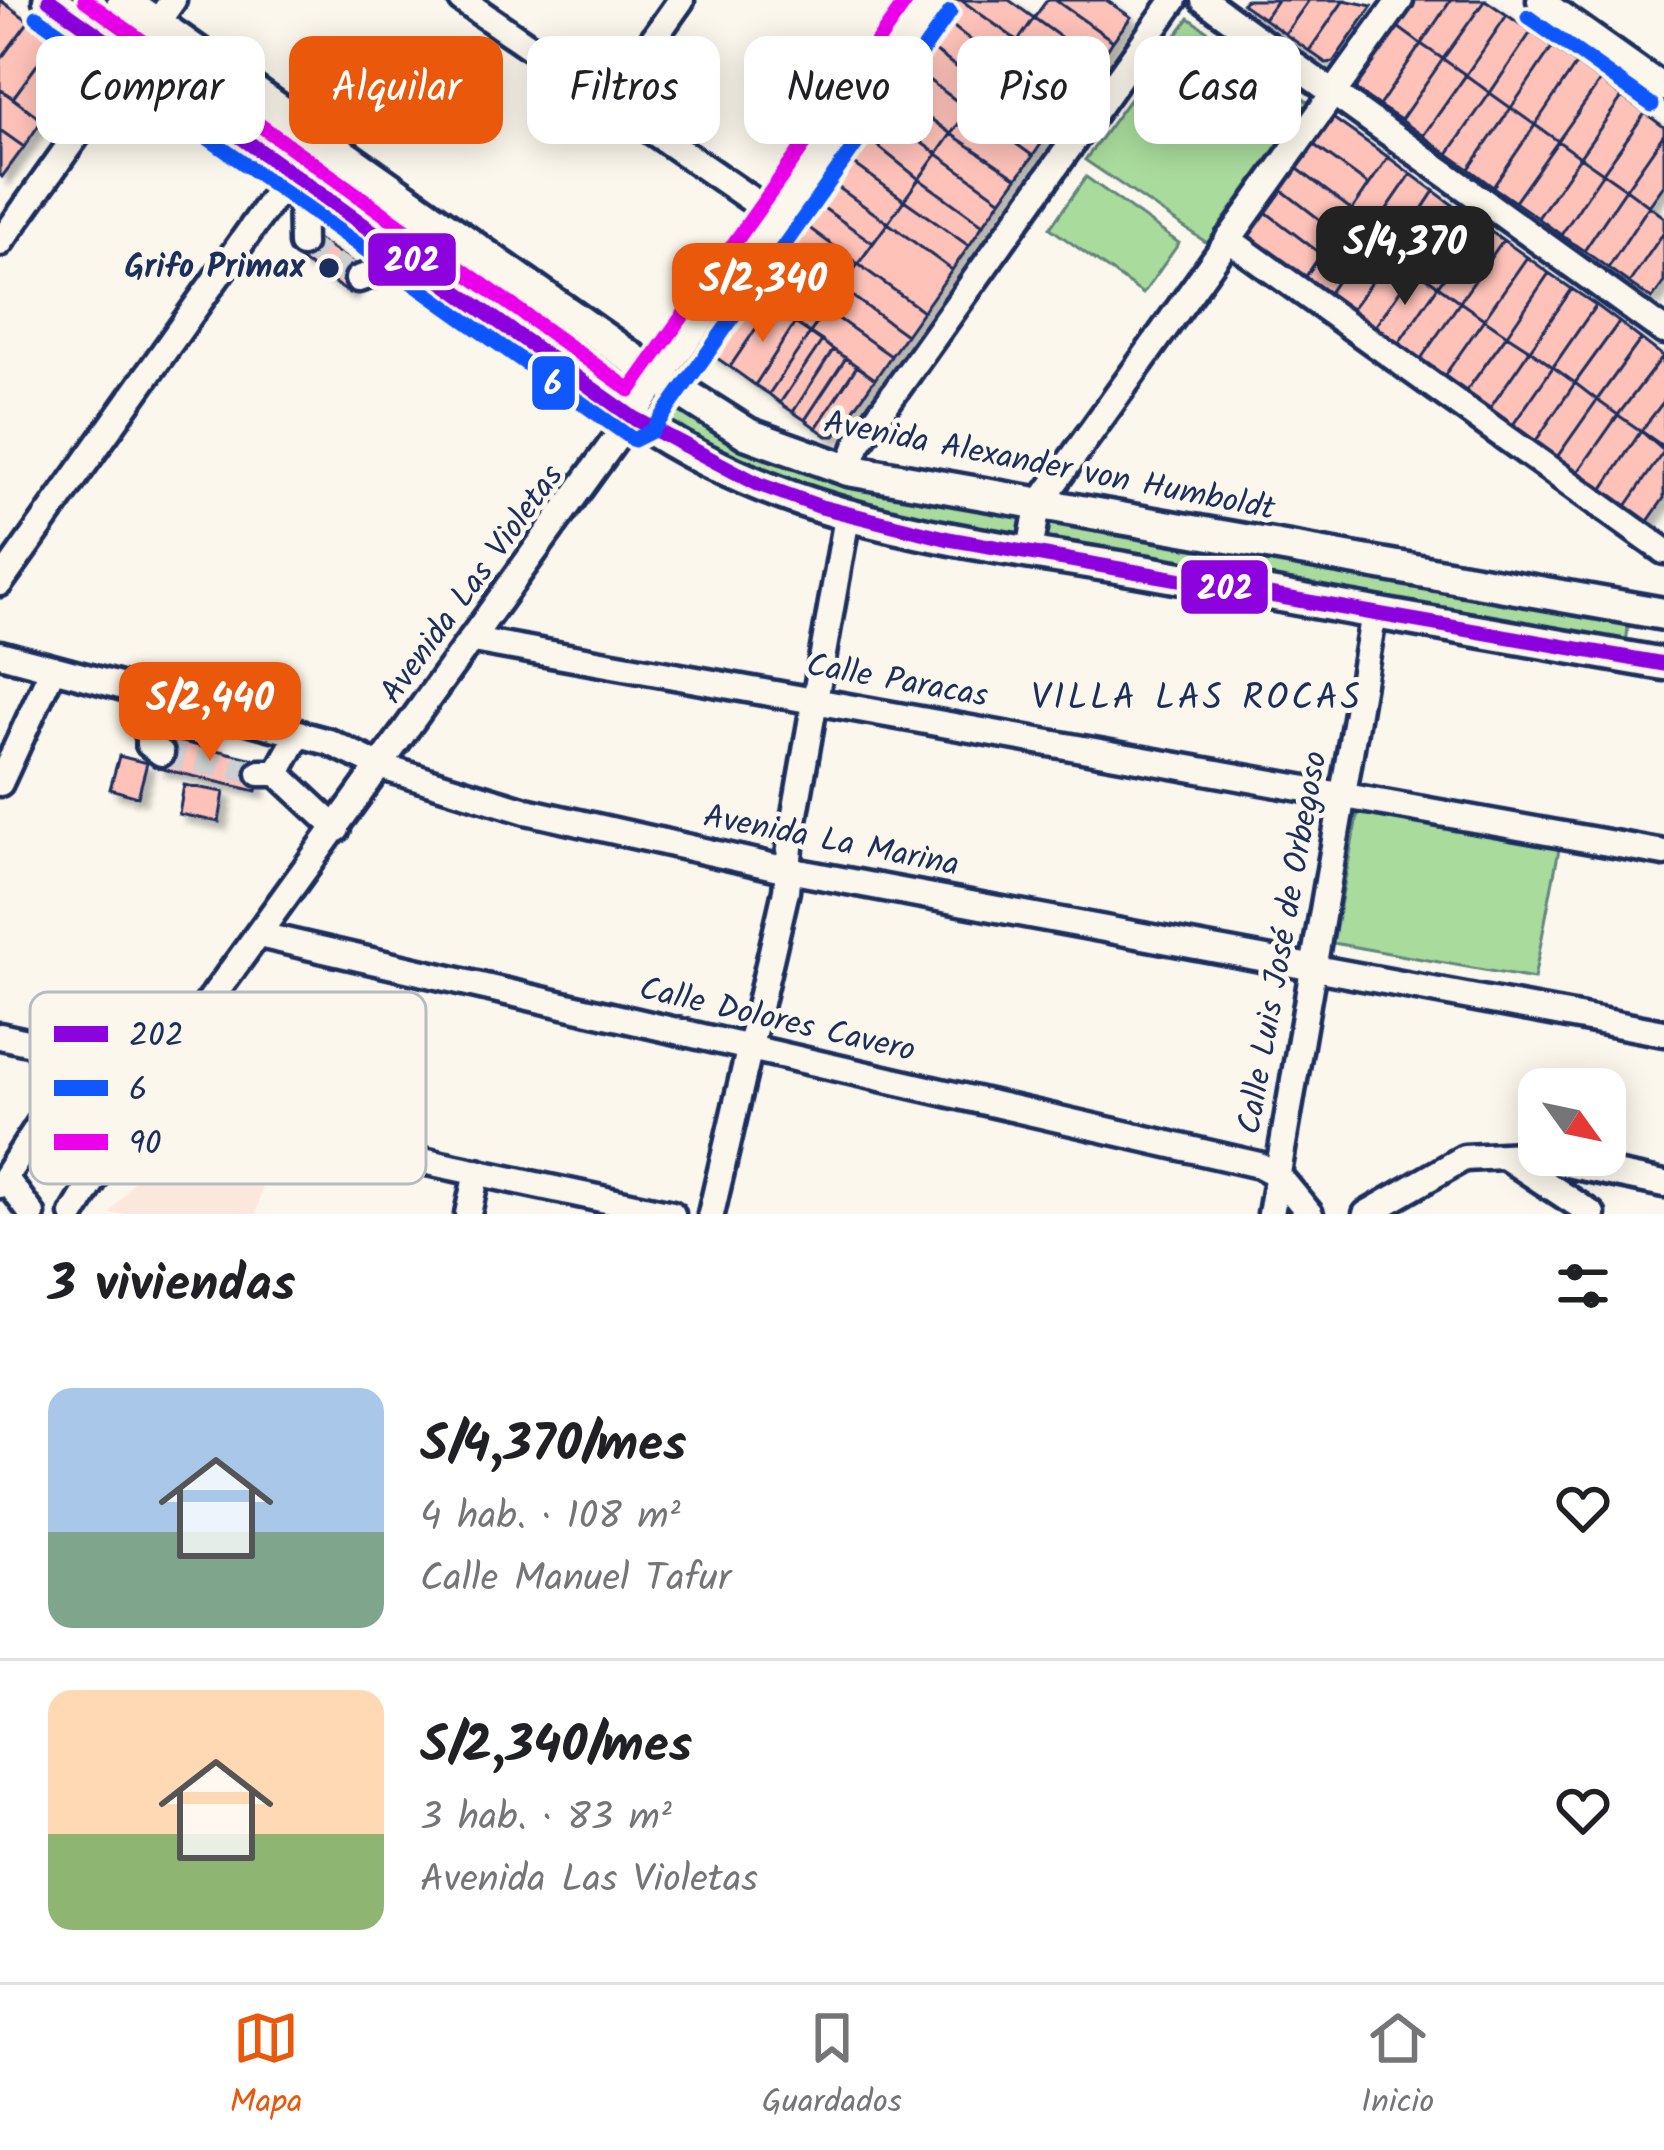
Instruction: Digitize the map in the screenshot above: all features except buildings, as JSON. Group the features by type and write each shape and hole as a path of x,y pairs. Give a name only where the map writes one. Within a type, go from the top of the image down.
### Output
{"main road":[{"path":"49,0 99,36"},
{"name":"Avenida Alexander von Humboldt","path":"123,0 164,12 662,380 748,434 848,470 1664,614"},
{"path":"249,144 634,419 726,475 847,517 1664,664"}],"street":[{"path":"461,0 527,45"},
{"path":"656,36 681,0"},
{"name":"Avenida Las Violetas","path":"217,992 933,0"},
{"path":"848,470 871,424 1174,0"},
{"path":"1204,0 1664,331"},
{"path":"1030,551 1038,506 1400,0"},
{"path":"1540,0 1664,88"},
{"path":"0,243 70,144"},
{"path":"670,144 778,218"},
{"path":"296,178 302,244"},
{"path":"0,583 296,178"},
{"path":"1228,239 1664,551"},
{"path":"358,279 413,261"},
{"path":"711,1214 788,870 847,517"},
{"name":"Calle Luis José de Orbegoso","path":"1271,1214 1374,613"},
{"name":"Calle Paracas","path":"473,640 1664,853"},
{"name":"Avenida La Marina","path":"0,654 299,734 382,767 526,811 788,870 1664,1033"},
{"path":"0,782 53,668"},
{"path":"149,693 148,744 161,753"},
{"path":"299,734 269,773 337,829"},
{"name":"Calle Dolores Cavero","path":"259,934 1259,1165 1278,1175"},
{"path":"0,1036 30,1043"},
{"path":"30,1139 3,1182 32,1214"},
{"path":"1366,1214 1464,1158 1522,1155 1664,1184"},
{"path":"1504,1156 1592,1214"},
{"path":"426,1161 672,1214"},
{"path":"468,1214 477,1172"},
{"path":"1278,1175 1310,1214"},
{"name":"Avenida Las Violetas","path":"73,1214 91,1184"}],"shaded area":[{"path":"131,1184 263,1184 256,1214 110,1214"}],"green space":[{"path":"1189,18 1214,36 1176,36"},
{"path":"1134,93 1134,144 1278,144 1207,243 1085,160 1097,144 1110,144 1110,126"},
{"path":"265,115 289,132 289,144 305,144 632,376 621,395 265,143"},
{"path":"1086,177 1179,243 1143,294 1050,228"},
{"path":"674,402 718,429 1629,620 1626,644 851,509 658,425"},
{"path":"1358,812 1559,849 1534,979 1333,943"}],"tunnel":[{"path":"302,244 358,279"},
{"path":"161,753 260,773"}],"transit line":[{"name":"202","path":"49,0 635,419 758,484 821,507 949,539 1664,664"},
{"name":"90","path":"85,0 630,390 907,0"},
{"name":"6","path":"37,17 634,440 652,431 950,12"},
{"name":"6","path":"1528,17 1652,105"}],"place":[{"name":"Grifo Primax","path":"329,268"}],"district":[{"name":"VILLA LAS ROCAS","path":"1197,699"}]}
